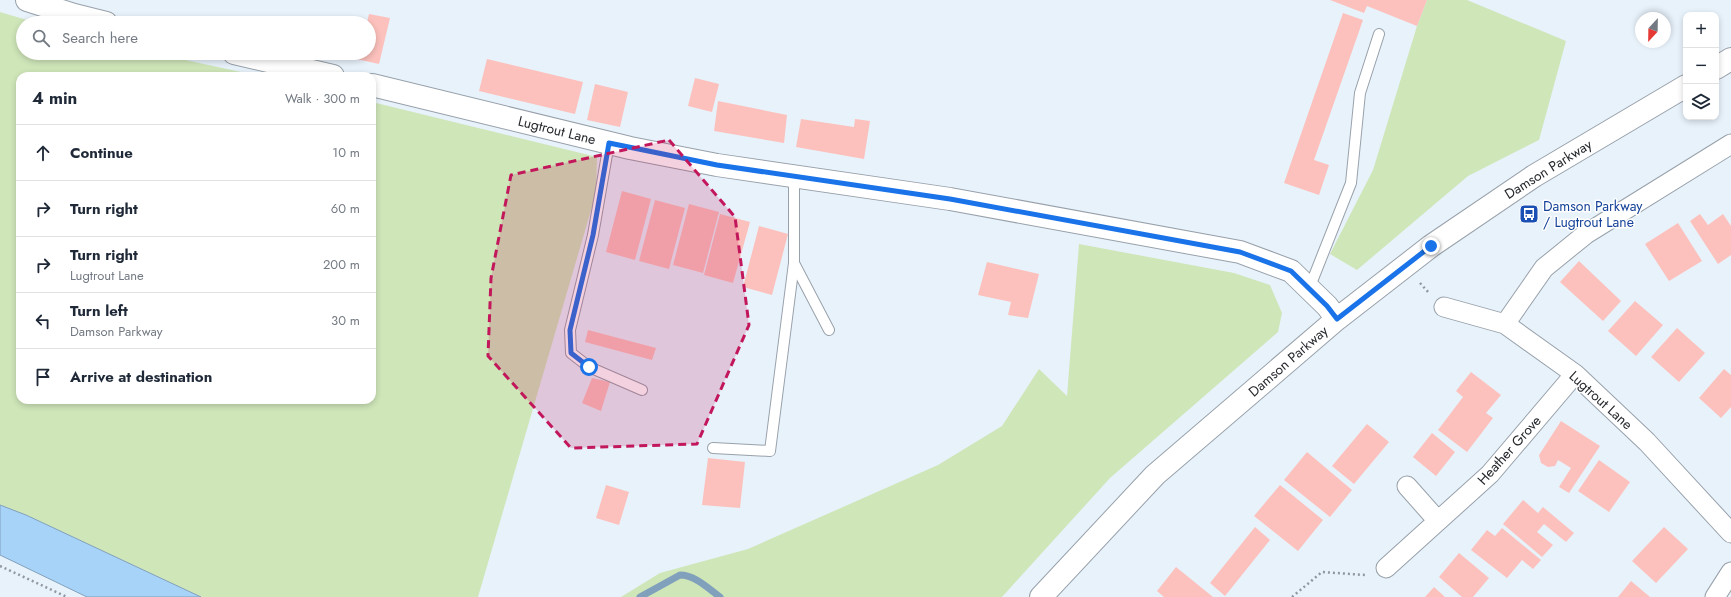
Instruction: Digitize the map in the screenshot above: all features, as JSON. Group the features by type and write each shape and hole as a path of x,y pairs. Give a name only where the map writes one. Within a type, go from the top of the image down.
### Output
{"street":[{"path":"27,0 78,16"},
{"path":"1719,66 1731,59"},
{"path":"264,60 316,72"},
{"name":"Lugtrout Lane","path":"376,86 609,143 717,165 794,175 950,199 1240,252 1291,271 1327,306 1337,319"},
{"name":"Damson Parkway","path":"1041,597 1155,475 1337,319 1431,246 1534,176 1683,88"},
{"path":"1505,324 1544,268 1586,234 1731,144"},
{"name":"Lugtrout Lane","path":"1444,307 1505,324 1575,374 1647,442 1731,533"},
{"name":"Heather Grove","path":"1386,568 1490,474 1575,374"},
{"path":"1407,486 1438,522"},
{"path":"1715,597 1731,572"}],"lane":[{"path":"1309,289 1351,183 1360,93 1379,34"},
{"path":"609,143 593,235 570,330 571,353 589,367 642,390"},
{"path":"713,448 770,451 794,263 794,175"},
{"path":"794,263 829,330"}],"path":[{"path":"0,566 67,597"},
{"path":"1292,597 1322,572 1374,575 1386,568"}],"highlighted area":[{"path":"669,140 735,217 749,325 697,444 571,448 488,356 491,278 511,175"}],"green space":[{"path":"1427,0 1467,0 1566,41 1539,140 1468,176 1357,270 1330,254 1373,170 1417,26"},
{"path":"0,12 16,17 16,60 185,60 241,72 16,72 16,404 376,404 376,103 597,157 596,193 478,597 201,597 0,505"},
{"path":"1079,244 1234,273 1270,285 1282,313 1278,332 1110,478 1002,597 621,597 660,573 748,549 938,465 1002,426 1039,369 1067,396"}],"water":[{"path":"0,505 26,515 201,597 87,597 0,555"}],"building":[{"path":"1330,0 1427,0 1417,26 1367,6 1364,13"},
{"path":"1343,13 1363,20 1314,160 1329,165 1319,195 1284,183"},
{"path":"369,14 390,18 379,64 361,60 376,60 376,16 369,16"},
{"path":"487,59 583,82 575,114 479,91"},
{"path":"695,78 719,84 712,112 688,106"},
{"path":"595,84 628,92 620,127 587,120"},
{"path":"718,101 787,115 784,143 714,131"},
{"path":"801,119 854,127 855,119 870,121 864,159 796,147"},
{"path":"622,191 651,199 635,260 606,252"},
{"path":"655,200 685,208 669,269 639,261"},
{"path":"689,204 719,212 703,273 673,265"},
{"path":"720,214 750,222 733,283 704,275"},
{"path":"1700,214 1708,225 1723,214 1731,226 1731,255 1718,264 1690,221"},
{"path":"1678,223 1702,261 1669,281 1645,244"},
{"path":"759,226 788,234 772,295 743,287"},
{"path":"1579,261 1621,301 1603,321 1560,282"},
{"path":"987,262 1039,274 1028,318 1008,315 1011,302 978,295"},
{"path":"1635,301 1663,325 1636,356 1608,331"},
{"path":"1677,328 1705,353 1679,382 1651,357"},
{"path":"588,330 656,348 652,360 585,342"},
{"path":"1724,369 1731,375 1731,407 1721,418 1699,398"},
{"path":"1471,372 1501,395 1486,413 1493,418 1467,452 1438,430 1463,397 1456,391"},
{"path":"592,378 610,382 601,411 582,403"},
{"path":"1561,421 1600,446 1569,493 1559,487 1571,468 1558,460 1555,466 1548,467 1541,463 1539,455"},
{"path":"1367,424 1389,442 1354,484 1332,466"},
{"path":"1432,433 1455,452 1436,476 1413,457"},
{"path":"1307,452 1352,490 1330,517 1284,480"},
{"path":"708,458 745,462 740,508 702,505"},
{"path":"1599,460 1630,482 1609,512 1578,491"},
{"path":"606,485 629,492 619,525 596,518"},
{"path":"1280,485 1323,520 1298,551 1254,516"},
{"path":"1523,500 1538,513 1543,507 1574,533 1566,542 1544,524 1537,532 1553,545 1542,557 1503,524"},
{"path":"1255,527 1270,540 1225,596 1210,583"},
{"path":"1664,527 1688,549 1656,583 1632,561"},
{"path":"1502,528 1541,560 1533,569 1522,560 1507,578 1471,550 1487,530 1495,536"},
{"path":"1459,553 1489,578 1473,597 1462,597 1439,577"},
{"path":"1176,567 1213,597 1164,597 1157,591"},
{"path":"1631,581 1650,597 1618,597"},
{"path":"1434,587 1445,597 1425,597"}],"waterway":[{"path":"640,597 680,575 691,577 720,597"}],"place":[{"name":"Damson Parkway / Lugtrout Lane","path":"1529,214"}],"route":[{"path":"589,367 571,353 570,330 593,235 609,143 717,165 950,199 1240,252 1291,271 1327,306 1337,319 1431,246"}]}
